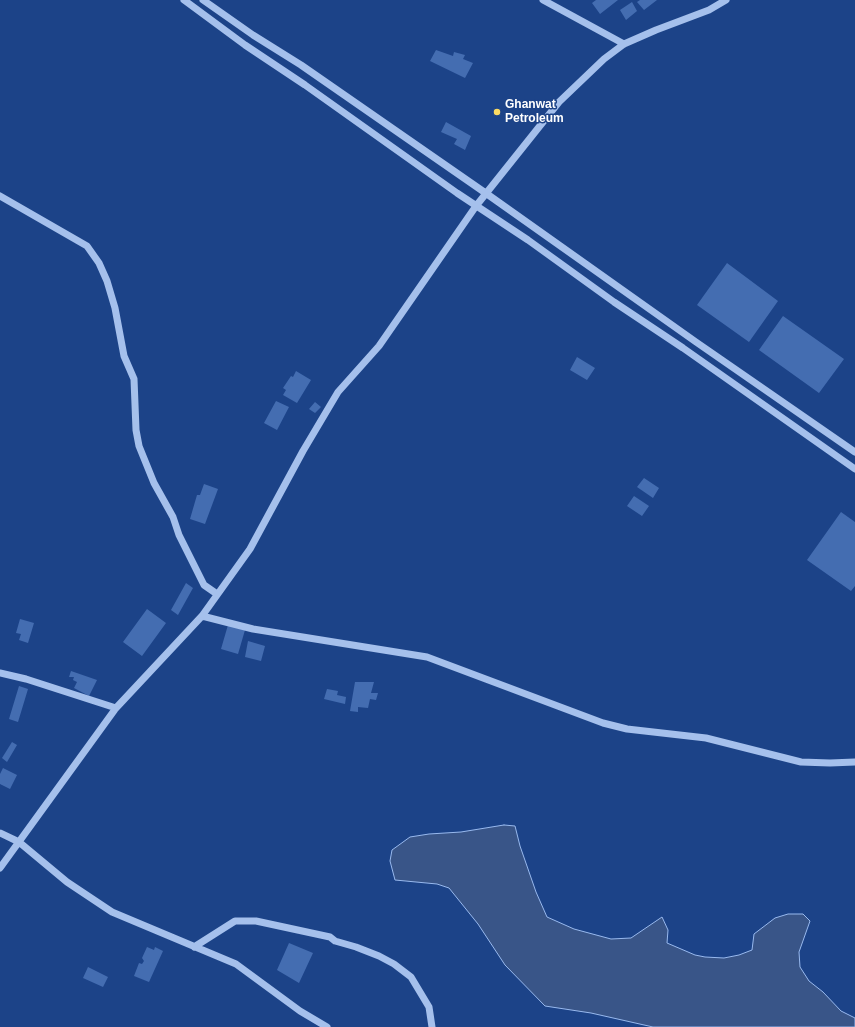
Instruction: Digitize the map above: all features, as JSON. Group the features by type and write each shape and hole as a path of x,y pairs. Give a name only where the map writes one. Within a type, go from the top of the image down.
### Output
{"street":[{"path":"184,0 245,45 305,85 476,206 528,240 614,302 683,348 855,469"},
{"path":"203,0 487,194 696,342 855,452"},
{"path":"543,0 624,44"},
{"path":"0,868 116,708 202,616 250,549 303,451 338,392 379,346 476,206 559,102 604,59 624,44 709,10 726,0"},
{"path":"0,196 87,246 99,263 107,281 115,308 124,356 134,379 136,430 139,446 154,483 173,518 179,535 204,585 217,594"},
{"path":"202,616 253,629 427,657 603,723 627,729 706,738 801,762 855,762"},
{"path":"0,673 26,679 116,708"},
{"path":"0,833 19,842 67,882 112,912 236,964 300,1011 327,1027"},
{"path":"194,947 235,921 256,921 330,937 335,941 379,956 394,964 411,977 429,1007 432,1027"}],"water":[{"path":"504,825 515,826 520,846 536,892 547,917 574,929 611,939 631,938 662,917 668,930 667,943 695,955 724,958 739,955 752,950 754,934 775,918 788,914 803,914 810,921 799,952 800,967 809,981 823,992 841,1011 855,1018 855,1027 653,1027 591,1013 545,1006 505,965 478,924 449,888 437,884 395,880 390,861 392,850 410,837 461,832"}],"building":[{"path":"596,0 618,0 600,14 592,3"},
{"path":"640,0 657,0 644,10 637,2"},
{"path":"632,2 637,11 626,20 620,10"},
{"path":"436,50 453,56 454,52 465,55 463,59 473,63 465,78 430,61"},
{"path":"446,122 471,136 465,150 454,144 457,139 441,132"},
{"path":"727,263 778,301 749,342 697,305"},
{"path":"783,316 844,359 819,393 759,350"},
{"path":"577,357 595,368 587,380 570,370"},
{"path":"296,371 311,380 297,403 283,395 286,390 283,388 291,376 293,377"},
{"path":"276,401 289,407 277,430 264,423"},
{"path":"315,402 321,407 315,413 309,409"},
{"path":"644,478 659,488 653,498 637,487"},
{"path":"204,484 218,489 205,524 190,519 197,495 200,495"},
{"path":"634,496 649,506 642,516 627,506"},
{"path":"841,512 855,522 855,586 851,591 807,560"},
{"path":"186,583 193,588 178,615 171,610"},
{"path":"147,609 166,623 142,656 123,642"},
{"path":"20,619 34,623 28,643 19,640 21,634 16,633"},
{"path":"228,625 245,630 238,654 221,649"},
{"path":"248,641 265,646 261,661 245,657"},
{"path":"71,671 97,680 89,696 74,688 77,682 73,680 74,677 69,677"},
{"path":"355,682 374,682 371,693 378,693 376,700 370,699 368,708 358,707 358,712 350,711"},
{"path":"19,686 28,689 18,722 9,719"},
{"path":"327,689 338,691 337,695 346,697 345,704 324,699"},
{"path":"12,742 17,745 7,762 2,758"},
{"path":"3,768 17,775 10,789 0,784 0,774"},
{"path":"289,943 313,953 299,983 277,970"},
{"path":"147,947 154,950 155,947 163,951 149,982 134,976 139,963 142,964 144,961 142,958"},
{"path":"88,967 108,977 103,987 83,978"}],"place":[{"name":"Ghanwat Petroleum","path":"497,112"}]}
